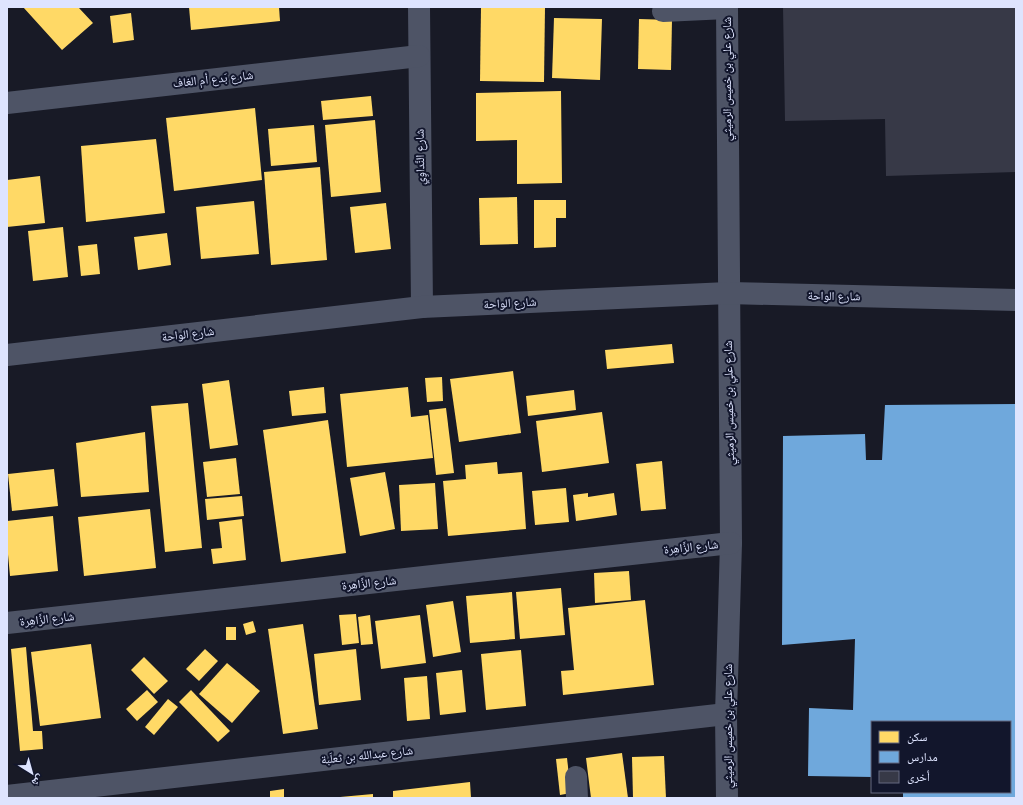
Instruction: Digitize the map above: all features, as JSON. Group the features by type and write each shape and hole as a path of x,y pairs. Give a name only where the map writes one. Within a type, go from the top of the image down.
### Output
{"street":[{"name":"شارع النَّداوِي","path":"419,7 422,307"},
{"path":"663,11 727,8"},
{"name":"شارع علي بن خميس الرميثي","path":"727,8 731,543 726,714 728,798"},
{"name":"شارع بَدع أم الغاف","path":"7,103 419,56"},
{"name":"شارع الواحة","path":"7,355 422,307 728,293 1016,300"},
{"name":"شارع الزَّاهِرة","path":"7,623 731,543"},
{"name":"شارع عبدالله بن ثعلَبة","path":"7,796 726,714"},
{"path":"576,777 577,798"}],"building: سكن":[{"path":"23,7 80,7 79,8 93,23 62,50"},
{"path":"189,7 279,7 280,21 191,30"},
{"path":"481,7 545,7 544,82 480,81"},
{"path":"131,13 134,40 113,43 110,16"},
{"path":"554,18 602,19 600,80 552,78"},
{"path":"639,19 672,20 671,70 638,69"},
{"path":"561,91 562,183 517,184 517,140 476,141 476,93"},
{"path":"371,96 373,116 323,120 321,101"},
{"path":"255,108 262,180 174,191 166,118"},
{"path":"375,120 381,192 331,197 325,125"},
{"path":"314,125 317,162 271,166 268,129"},
{"path":"156,139 165,213 86,222 81,146"},
{"path":"320,167 327,260 271,265 264,172"},
{"path":"40,176 45,223 7,227 7,180"},
{"path":"517,197 518,244 480,245 479,198"},
{"path":"534,200 566,200 566,218 556,218 556,247 534,248"},
{"path":"254,201 259,254 201,259 196,207"},
{"path":"386,203 391,249 355,253 350,207"},
{"path":"63,227 68,277 33,281 28,231"},
{"path":"167,233 171,265 138,270 134,237"},
{"path":"97,244 100,274 81,276 78,246"},
{"path":"672,344 674,363 607,369 605,350"},
{"path":"513,371 521,433 459,442 450,379"},
{"path":"442,377 443,401 427,402 425,378"},
{"path":"229,380 238,445 210,449 202,384"},
{"path":"324,387 326,413 292,416 289,391"},
{"path":"408,387 411,417 428,415 433,458 347,467 340,394"},
{"path":"574,390 576,410 528,416 526,396"},
{"path":"188,403 202,548 165,552 151,406"},
{"path":"446,408 454,473 436,475 429,410"},
{"path":"602,412 609,463 542,472 536,421"},
{"path":"328,420 346,553 281,562 263,430"},
{"path":"145,432 149,492 81,497 76,443"},
{"path":"236,458 240,494 207,497 203,462"},
{"path":"662,461 666,509 641,511 636,464"},
{"path":"497,462 498,474 522,472 526,529 448,536 443,481 466,479 465,465"},
{"path":"54,469 58,506 12,511 8,474"},
{"path":"385,472 395,529 360,536 350,478"},
{"path":"435,483 438,529 401,531 399,485"},
{"path":"566,488 569,522 535,525 532,491"},
{"path":"588,493 588,497 614,493 617,515 576,521 573,495"},
{"path":"242,496 244,516 207,520 205,499"},
{"path":"150,509 156,568 84,576 78,517"},
{"path":"53,516 58,571 10,576 7,544 7,521"},
{"path":"242,519 246,560 213,564 211,549 222,548 219,522"},
{"path":"629,571 631,600 595,603 594,573"},
{"path":"561,588 565,635 520,639 516,592"},
{"path":"512,592 515,639 470,643 466,596"},
{"path":"645,600 654,685 563,695 561,671 574,670 568,608"},
{"path":"453,601 461,652 433,657 426,605"},
{"path":"356,614 359,643 342,645 339,615"},
{"path":"370,615 373,644 361,645 358,617"},
{"path":"420,615 426,663 381,669 375,621"},
{"path":"253,621 256,632 246,635 243,624"},
{"path":"303,624 318,729 283,734 268,629"},
{"path":"226,627 236,627 236,640 226,640"},
{"path":"91,644 101,718 40,726 31,652"},
{"path":"26,647 33,731 42,731 43,749 20,751 11,649"},
{"path":"205,649 218,661 199,681 186,669"},
{"path":"356,649 361,700 319,705 314,654"},
{"path":"521,650 526,706 486,710 481,654"},
{"path":"144,657 168,681 154,694 131,670"},
{"path":"227,663 260,691 232,723 199,694"},
{"path":"462,670 466,712 440,715 436,673"},
{"path":"427,676 430,719 407,721 404,678"},
{"path":"147,690 158,702 137,721 126,709"},
{"path":"191,690 230,731 218,742 179,702"},
{"path":"168,699 178,707 154,735 145,727"},
{"path":"622,753 628,798 591,798 586,758"},
{"path":"664,756 666,798 633,798 632,757"},
{"path":"567,758 571,793 560,795 556,759"},
{"path":"470,782 471,798 393,798 393,791"},
{"path":"284,789 284,798 270,798 270,791"},
{"path":"373,794 373,798 340,798 340,797"}],"building: مدارس":[{"path":"1016,404 1016,798 903,798 903,793 1011,793 1011,721 871,721 871,777 808,776 809,708 853,710 855,639 782,645 783,436 865,434 866,460 882,460 885,405"}],"building: أخرى":[{"path":"783,7 1016,7 1016,172 886,176 885,119 785,121"}]}
